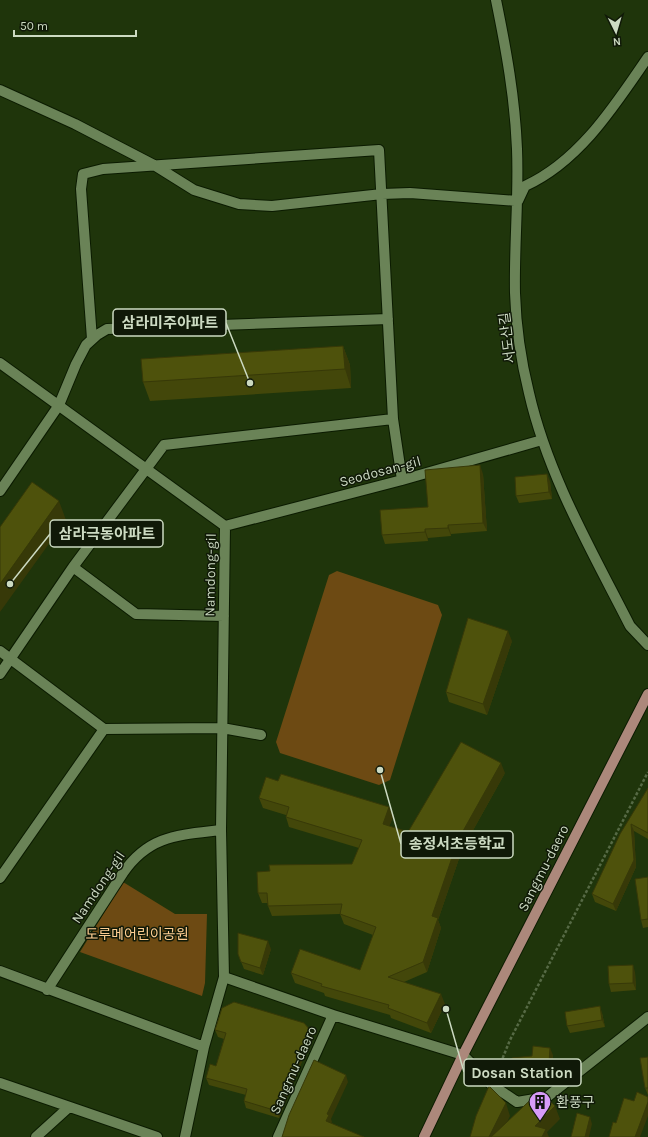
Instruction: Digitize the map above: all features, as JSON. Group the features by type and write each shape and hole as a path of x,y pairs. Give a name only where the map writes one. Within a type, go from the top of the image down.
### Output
{"main road":[{"name":"Sangmu-daero","path":"424,1137 463,1055 648,694"}],"street":[{"name":"서도산길","path":"496,0 512,83 517,148 518,201 515,293 520,343 529,393 542,440 555,475 630,626 648,645"},
{"path":"0,90 75,124 154,165 194,190 239,204 272,206 382,194 410,193 518,201 525,186 543,178 561,165 578,148 605,118 648,57"},
{"path":"92,339 81,189 83,174 103,169 379,150 393,419 402,480"},
{"path":"0,491 59,405 76,364 86,345 106,329 388,319"},
{"name":"Namdong-gil","path":"0,363 225,526 221,830 224,977 204,1047 185,1137"},
{"path":"0,674 73,567 164,444 393,419"},
{"name":"Seodosan-gil","path":"225,526 402,480 542,440"},
{"path":"73,567 136,614 224,616"},
{"path":"0,651 104,729 222,728 261,735"},
{"path":"0,878 104,729"},
{"name":"Namdong-gil","path":"47,990 122,873 136,855 156,843 169,838 221,830"},
{"path":"0,971 47,990 204,1047"},
{"name":"Sangmu-daero","path":"224,977 333,1015 463,1055"},
{"name":"Sangmu-daero","path":"278,1137 333,1015"},
{"path":"463,1055 492,1085 517,1102 547,1097 648,1017"},
{"path":"0,1082 157,1137"},
{"path":"36,1137 69,1107"}],"path":[{"path":"492,1085 510,1040 648,772"}],"green space":[{"path":"337,571 438,605 442,615 390,780 379,785 280,753 276,742 329,575"},
{"name":"도루메어린이공원","path":"123,882 175,914 207,914 205,983 202,996 80,952"}],"building":[{"path":"343,346 345,369 143,382 141,359"},
{"path":"480,465 483,523 448,525 448,528 425,529 425,532 382,535 380,510 428,507 425,470"},
{"path":"547,474 549,492 516,496 515,477"},
{"path":"32,482 59,501 0,584 0,527"},
{"path":"468,618 508,631 483,704 446,692"},
{"path":"461,742 501,763 458,840 432,916 438,918 423,962 388,977 441,994 427,1023 388,1008 389,1005 321,986 322,984 291,973 300,949 360,970 376,927 340,914 342,904 268,906 267,893 258,893 257,872 270,871 269,865 352,864 362,840 286,817 289,807 259,798 266,777 278,781 281,774 389,807 383,824 408,832"},
{"path":"648,788 648,833 631,824 634,860 613,904 592,894 620,834"},
{"path":"648,877 648,919 641,920 635,879"},
{"path":"238,933 268,941 260,968 241,962 238,954"},
{"path":"633,965 633,983 609,984 608,966"},
{"path":"234,1002 304,1023 310,1030 277,1111 244,1101 247,1089 206,1078 210,1064 216,1066 226,1033 215,1030 222,1008"},
{"path":"600,1006 602,1020 567,1026 565,1012"},
{"path":"533,1046 550,1048 548,1077 504,1073 512,1058 532,1056"},
{"path":"648,1057 648,1088 645,1088 640,1058"},
{"path":"314,1060 346,1075 327,1114 329,1115 326,1121 364,1137 282,1137 289,1115"},
{"path":"489,1086 506,1103 489,1137 470,1137 476,1116"},
{"path":"540,1091 555,1106 535,1126 546,1129 542,1137 491,1137"},
{"path":"637,1092 648,1097 648,1102 635,1137 609,1137 613,1122 616,1123 624,1098 634,1101"},
{"path":"577,1113 590,1117 585,1137 571,1137"}],"place":[{"name":"삼라미주아파트","path":"250,383"},
{"name":"삼라극동아파트","path":"10,584"},
{"name":"송정서초등학교","path":"380,770"},
{"name":"Dosan Station","path":"446,1009"},
{"name":"환풍구","path":"540,1122"}]}
